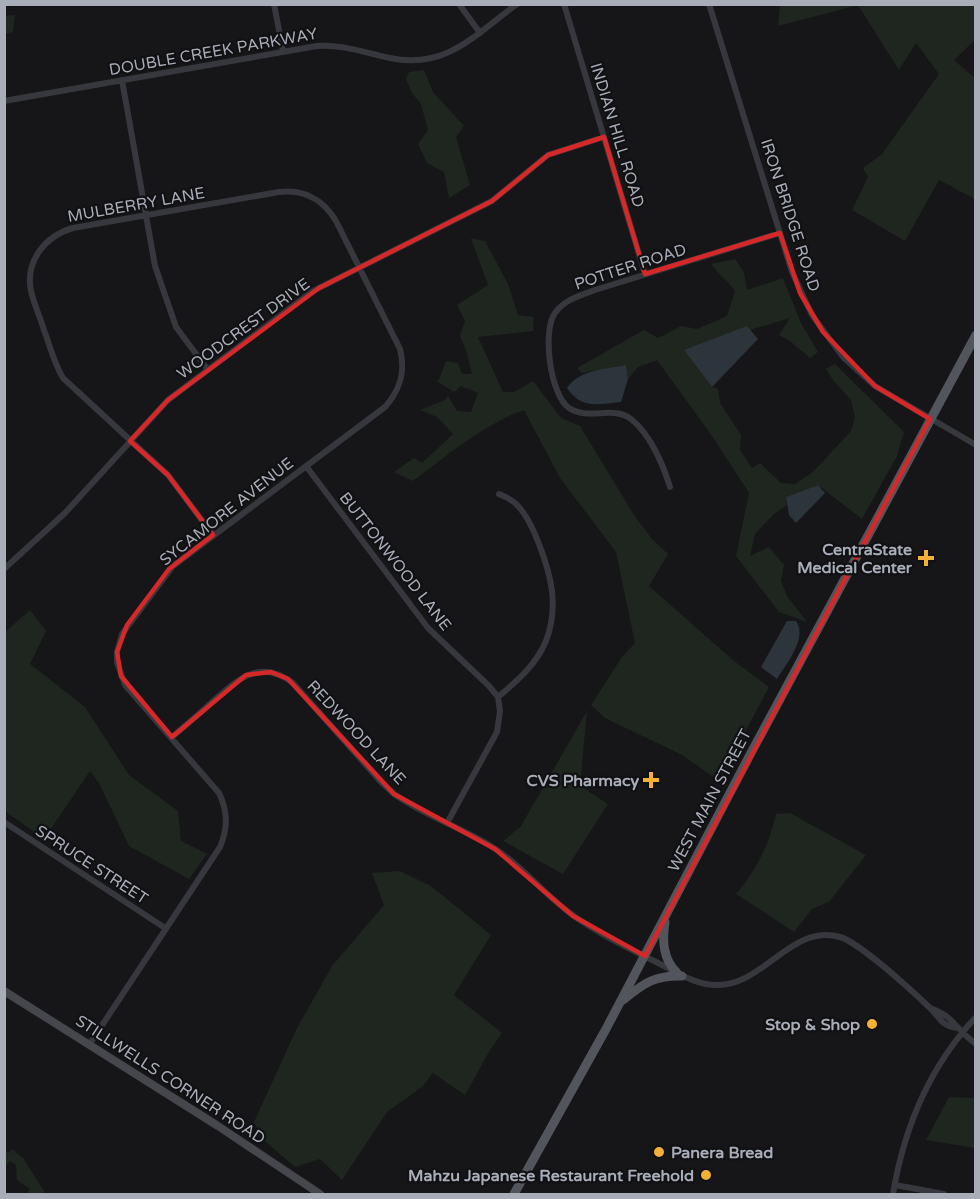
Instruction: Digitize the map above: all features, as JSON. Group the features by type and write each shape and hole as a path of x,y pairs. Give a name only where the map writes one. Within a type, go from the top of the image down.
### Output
{"main road":[{"name":"WEST MAIN STREET","path":"514,1194 645,956 975,335"},
{"path":"665,917 664,945 669,962 680,974"},
{"path":"619,1003 643,983 680,974"}],"street":[{"path":"274,4 283,51"},
{"path":"459,4 480,33"},
{"name":"DOUBLE CREEK PARKWAY","path":"4,101 317,46 334,45 395,59 419,60 452,52 517,4"},
{"name":"INDIAN HILL ROAD","path":"564,4 645,274"},
{"name":"IRON BRIDGE ROAD","path":"709,4 780,233 800,293 812,315 836,349 874,386 975,445"},
{"path":"122,80 155,266 174,321 208,370"},
{"name":"WOODCREST DRIVE","path":"4,569 65,513 168,400 313,291 492,201 548,155 604,137"},
{"name":"MULBERRY LANE","path":"213,535 168,475 63,378 56,365 32,296 30,277 33,263 47,241 60,232 73,228 279,192 309,195"},
{"name":"SYCAMORE AVENUE","path":"89,1044 220,847 226,825 225,808 219,793 123,681 117,662 119,643 127,625 169,569 385,407 401,381 403,365 400,349 332,215 324,205 309,195"},
{"name":"POTTER ROAD","path":"670,487 660,457 634,421 618,413 592,414 576,411 558,396 554,381 549,332 557,310 573,298 604,286 780,233"},
{"name":"BUTTONWOOD LANE","path":"306,466 428,628 498,697"},
{"path":"447,823 497,732 500,711 498,697 522,676 537,658 548,634 553,606 550,579 531,528 519,506 499,494"},
{"name":"REDWOOD LANE","path":"172,737 241,678 260,672 280,675 293,682 388,789 401,799 495,849 573,916 645,956 706,984 733,984 805,939 820,935 835,936 857,946 930,1008 944,1013 953,1020 959,1031 975,1044"},
{"name":"SPRUCE STREET","path":"4,822 165,928"},
{"name":"STILLWELLS CORNER ROAD","path":"4,991 320,1194"},
{"path":"893,1194 906,1134 918,1104 959,1031 975,1017"},
{"path":"895,1185 944,1194"}],"highlighted area":[{"path":"604,137 645,274 780,233 800,293 823,332 875,386 930,419 645,956 573,916 495,849 394,794 288,679 271,672 246,675 172,737 121,676 117,652 127,625 169,569 213,535 168,475 130,441 168,400 319,288 492,201 548,155"}],"shaded area":[{"path":"780,5 858,5 778,26"},
{"path":"858,5 975,5 975,40 954,60 975,78 975,199 939,180 905,241 852,210 868,177 863,168 882,154 939,74 916,43 899,70"},
{"path":"15,15 13,32 5,34 5,16"},
{"path":"424,70 433,92 464,126 456,137 470,185 449,198 444,172 427,163 418,144 428,130 421,104 412,93 406,79 409,72"},
{"path":"471,238 485,241 508,284 518,315 534,317 533,331 478,337 503,392 514,392 533,381 561,418 580,426 634,515 652,539 668,554 649,586 734,661 769,687 719,781 682,755 605,718 591,705 622,657 635,643 616,552 560,478 524,410 480,432 413,481 394,472 414,458 422,463 453,434 437,417 420,410 445,400 448,396 457,411 471,412 478,393 461,386 454,392 438,382 446,361 458,363 462,374 472,374 460,336 465,321 457,305 488,285"},
{"path":"735,259 744,272 747,290 783,278 801,323 818,352 810,358 779,335 790,318 684,350 712,387 718,389 720,403 741,435 740,450 752,468 760,463 781,483 795,484 814,471 851,431 855,418 851,400 826,369 835,364 904,432 897,456 862,519 818,485 786,497 787,505 773,515 755,534 750,556 769,547 784,565 781,581 787,596 807,622 779,612 736,556 749,493 712,436 657,360 638,367 628,379 626,365 582,373 577,368 644,330 658,338 681,326 697,329 727,316 735,291 711,264"},
{"path":"747,326 758,339 712,387 684,350"},
{"path":"626,365 628,379 621,402 585,403 567,388 578,377 585,374"},
{"path":"818,485 825,493 796,523 789,515 786,497"},
{"path":"30,610 46,631 30,664 85,707 129,775 178,811 181,841 207,854 189,879 129,846 99,783 90,771 44,839 5,811 5,632"},
{"path":"787,621 796,621 799,628 798,643 777,679 761,667"},
{"path":"587,711 580,786 608,804 563,874 503,841 521,826"},
{"path":"790,813 866,855 829,902 812,909 794,932 736,894 750,876 761,856 776,814"},
{"path":"400,871 431,886 491,935 454,995 502,1033 465,1095 433,1073 422,1087 387,1112 342,1180 320,1159 295,1167 261,1138 254,1122 296,1030 332,966 384,905 372,873"},
{"path":"949,1097 975,1098 975,1148 926,1140"},
{"path":"12,1149 23,1158 46,1194 26,1194 30,1189 17,1180 16,1165 10,1161 5,1166 5,1150 9,1153"}],"place":[{"name":"CentraState Medical Center","path":"926,558"},
{"name":"CVS Pharmacy","path":"651,780"},
{"name":"Stop & Shop","path":"872,1024"},
{"name":"Panera Bread","path":"659,1152"},
{"name":"Mahzu Japanese Restaurant Freehold","path":"706,1175"}]}
